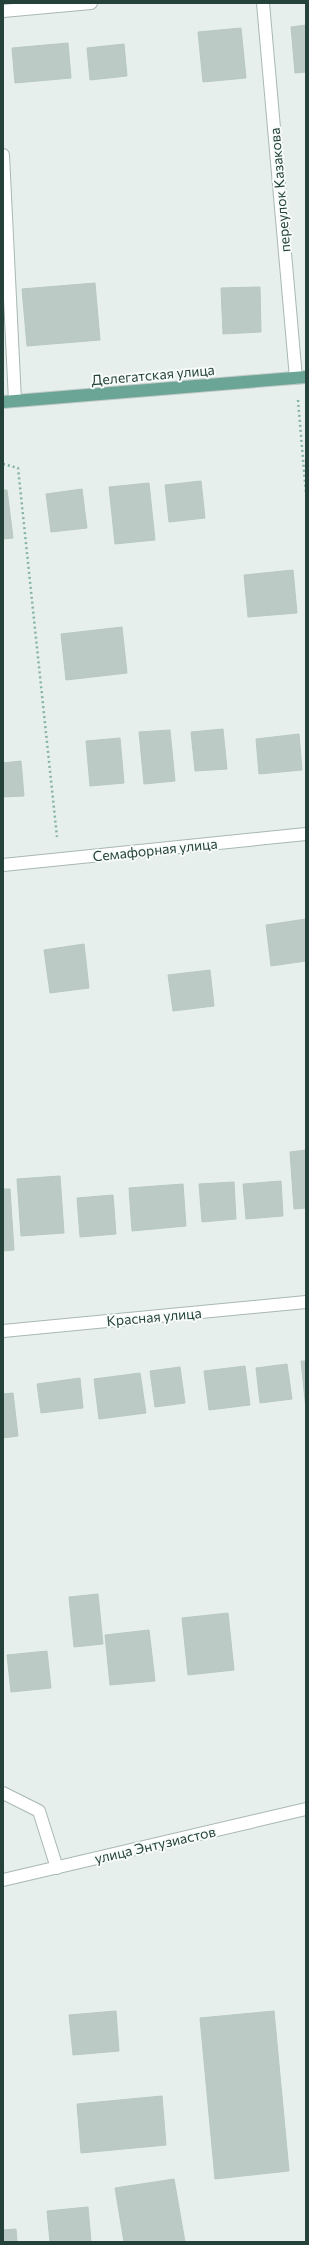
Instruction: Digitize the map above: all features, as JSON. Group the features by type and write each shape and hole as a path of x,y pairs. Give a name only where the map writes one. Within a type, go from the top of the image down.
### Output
{"main road":[{"name":"Делегатская улица","path":"3,402 301,377"}],"street":[{"path":"3,11 91,3"},
{"name":"переулок Казакова","path":"263,3 301,377"},
{"path":"3,155 15,401"},
{"name":"Семафорная улица","path":"3,865 306,834"},
{"name":"Красная улица","path":"3,1331 306,1302"},
{"path":"3,1793 39,1810 58,1868"},
{"name":"улица Энтузиастов","path":"3,1880 306,1809"}],"path":[{"path":"301,377 306,494"},
{"path":"3,464 18,468 59,859"}],"building":[{"path":"306,25 306,72 295,73 291,27"},
{"path":"241,28 246,78 203,82 198,32"},
{"path":"68,43 71,78 15,83 12,48"},
{"path":"124,44 127,76 90,80 87,48"},
{"path":"95,283 100,340 27,346 22,289"},
{"path":"260,287 261,332 223,334 221,288"},
{"path":"201,481 205,518 169,522 165,485"},
{"path":"149,483 155,540 115,544 109,487"},
{"path":"82,489 87,528 51,532 46,494"},
{"path":"3,490 7,490 13,538 3,539"},
{"path":"293,570 297,613 248,617 244,575"},
{"path":"122,627 127,673 66,680 61,634"},
{"path":"223,729 227,769 195,771 191,732"},
{"path":"170,730 175,781 144,784 139,732"},
{"path":"299,734 302,770 259,774 256,739"},
{"path":"120,738 124,783 90,786 86,741"},
{"path":"21,761 24,796 3,797 3,763"},
{"path":"306,919 306,961 271,966 266,925"},
{"path":"84,944 89,988 50,993 44,950"},
{"path":"210,970 214,1006 173,1011 168,975"},
{"path":"306,1150 306,1208 294,1209 290,1152"},
{"path":"60,1176 64,1233 21,1236 17,1179"},
{"path":"281,1181 283,1216 246,1219 243,1184"},
{"path":"234,1182 236,1219 202,1222 199,1184"},
{"path":"183,1184 186,1226 132,1231 129,1188"},
{"path":"3,1189 10,1189 14,1250 3,1251"},
{"path":"113,1195 116,1234 80,1237 77,1198"},
{"path":"301,1361 306,1361 306,1409"},
{"path":"287,1364 292,1399 260,1403 256,1368"},
{"path":"245,1366 250,1405 209,1410 204,1371"},
{"path":"180,1367 185,1403 155,1407 150,1371"},
{"path":"140,1373 146,1413 99,1419 94,1379"},
{"path":"80,1378 83,1408 41,1413 37,1384"},
{"path":"13,1393 18,1436 3,1438 3,1394"},
{"path":"98,1594 103,1644 74,1647 69,1597"},
{"path":"228,1613 234,1670 188,1675 182,1618"},
{"path":"149,1630 155,1681 110,1685 105,1635"},
{"path":"47,1651 51,1688 11,1692 7,1655"},
{"path":"116,2011 119,2051 73,2055 69,2015"},
{"path":"274,2011 289,2171 215,2179 200,2018"},
{"path":"162,2096 166,2145 81,2153 77,2104"},
{"path":"174,2179 185,2242 124,2242 115,2188"},
{"path":"88,2207 91,2242 50,2242 47,2211"},
{"path":"16,2229 17,2242 3,2242 3,2230"}]}
